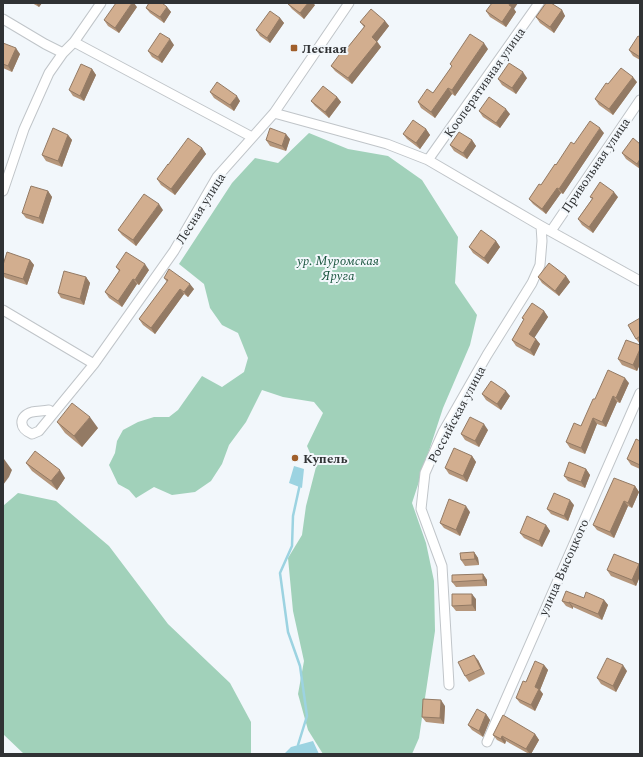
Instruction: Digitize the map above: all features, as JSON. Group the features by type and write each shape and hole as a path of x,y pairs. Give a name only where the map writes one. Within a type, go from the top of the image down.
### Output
{"street":[{"path":"3,192 24,129 49,73 63,53 74,42 101,3"},
{"name":"Лесная улица","path":"53,414 94,364 174,251 217,177 274,113 349,3"},
{"name":"Кооперативная улица","path":"428,160 539,3"},
{"path":"3,19 63,53"},
{"path":"74,42 252,137"},
{"name":"Привольная улица","path":"551,231 640,100"},
{"path":"274,113 387,144 428,160 541,226 640,281"},
{"name":"Российская улица","path":"449,685 442,566 421,508 425,472 444,432 480,368 532,283 540,265 542,241 541,226"},
{"path":"3,310 94,364"},
{"name":"улица Высоцкого","path":"487,742 640,393"}],"green space":[{"name":"ур. Муромская Яруга","path":"309,133 348,149 388,156 422,180 458,237 455,283 477,315 470,345 443,408 412,503 426,543 434,581 435,631 419,738 412,754 323,754 308,730 298,694 304,661 293,611 288,558 302,535 306,506 316,467 307,446 323,413 314,402 283,397 262,390 246,422 229,445 222,464 211,481 195,492 172,495 154,487 136,498 129,490 118,484 109,465 115,453 117,441 123,430 138,422 154,417 169,417 178,410 202,376 222,387 244,372 248,358 238,333 222,325 210,308 204,284 179,264 232,183 255,158 278,163"},
{"path":"18,493 56,501 109,546 168,624 230,683 251,722 251,754 24,754 3,734 3,506"}],"water":[{"path":"294,466 304,469 302,488 289,483"},
{"path":"313,741 319,754 284,754 291,747"}],"building":[{"path":"116,3 132,3 115,28 104,20"},
{"path":"149,3 162,3 167,7 160,17 146,8"},
{"path":"288,3 308,3 300,13"},
{"path":"492,3 510,3 509,5 512,7 502,22 486,11"},
{"path":"546,3 551,3 562,10 550,27 536,17"},
{"path":"371,9 385,21 372,37 377,42 348,78 331,66 342,51 344,52 365,26 360,22"},
{"path":"270,11 280,18 267,38 256,30"},
{"path":"160,33 170,39 158,57 148,51"},
{"path":"470,34 484,43 452,90 448,88 431,112 418,102 427,89 433,93 452,66 450,64"},
{"path":"638,36 640,37 640,57 629,50"},
{"path":"3,43 16,48 8,66 3,64"},
{"path":"509,63 523,72 512,88 498,79"},
{"path":"81,64 92,69 80,96 69,90"},
{"path":"621,68 633,77 609,109 595,99 606,83 608,84"},
{"path":"217,82 237,96 230,105 210,92"},
{"path":"323,86 337,97 325,112 311,101"},
{"path":"489,97 506,109 496,123 479,111"},
{"path":"413,120 426,129 416,143 403,134"},
{"path":"590,121 600,128 559,189 557,188 542,209 529,199 539,184 541,185 555,164 556,165 571,142 574,144"},
{"path":"53,128 68,135 58,161 42,155"},
{"path":"270,128 286,134 282,146 266,140"},
{"path":"459,132 472,140 463,153 450,145"},
{"path":"188,138 202,148 171,189 157,179"},
{"path":"633,138 640,144 640,159 637,164 622,153"},
{"path":"600,182 614,192 589,227 578,219 593,198 590,197"},
{"path":"31,186 48,191 39,218 22,213"},
{"path":"144,194 159,204 133,240 118,230"},
{"path":"481,230 496,241 484,258 469,247"},
{"path":"7,252 30,260 23,279 3,273 3,265"},
{"path":"126,252 145,264 135,280 133,279 118,301 105,292 120,270 116,267"},
{"path":"549,263 566,276 555,291 538,277"},
{"path":"169,269 190,284 184,292 180,289 151,328 139,319 168,280 164,278"},
{"path":"64,271 86,277 80,299 58,293"},
{"path":"532,303 544,311 529,334 536,339 530,350 512,340 524,319 522,318"},
{"path":"640,318 640,336 636,339 628,325"},
{"path":"626,340 640,345 640,349 633,365 618,359"},
{"path":"608,370 625,378 616,398 613,396 602,422 593,418 581,448 566,442 574,423 581,426"},
{"path":"491,381 506,391 497,404 482,394"},
{"path":"72,403 90,417 74,436 57,422"},
{"path":"470,417 484,424 475,441 461,434"},
{"path":"636,439 640,441 640,465 627,459"},
{"path":"454,448 472,456 463,476 445,468"},
{"path":"35,451 60,470 51,481 26,463"},
{"path":"569,462 586,469 581,482 564,476"},
{"path":"614,478 635,486 628,503 624,501 610,532 593,525"},
{"path":"554,493 570,500 564,516 547,509"},
{"path":"449,499 466,506 456,530 440,523"},
{"path":"527,516 546,525 539,541 520,533"},
{"path":"474,552 475,559 461,560 460,553"},
{"path":"614,554 639,564 632,580 607,570"},
{"path":"483,574 483,580 452,582 452,575"},
{"path":"566,591 584,598 586,592 604,600 598,614 569,602 562,601"},
{"path":"452,594 472,594 472,605 452,606"},
{"path":"474,655 481,669 465,676 458,662"},
{"path":"607,658 623,665 613,686 597,678"},
{"path":"535,661 544,665 535,687 539,689 531,705 516,698 523,681 526,682"},
{"path":"423,699 441,700 440,718 422,717"},
{"path":"477,709 486,714 479,731 468,725"},
{"path":"503,715 535,734 526,749 502,736 501,739 493,735"}],"waterway":[{"path":"298,745 307,716 300,666 288,632 280,573 292,546 293,516 300,484"}],"place":[{"name":"Лесная","path":"294,48"},
{"name":"Купель","path":"295,458"}]}
